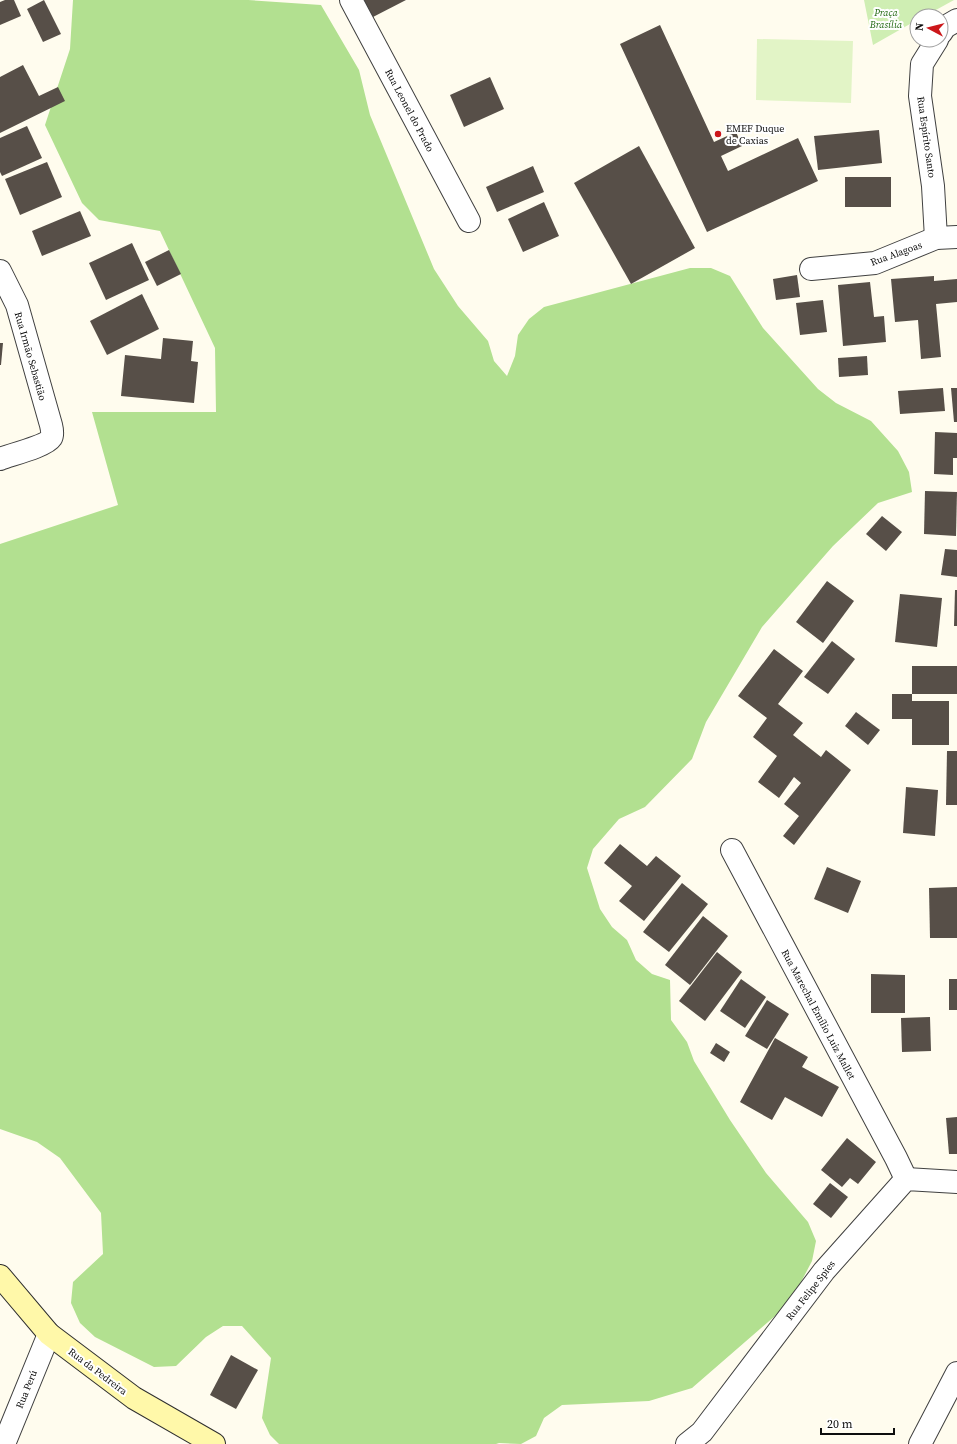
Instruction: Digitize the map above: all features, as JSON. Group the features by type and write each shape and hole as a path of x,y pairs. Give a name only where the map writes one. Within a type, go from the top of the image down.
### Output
{"street":[{"name":"Rua Leonel do Prado","path":"351,0 469,221"},
{"name":"Rua Espírito Santo","path":"932,48 922,64 920,96 933,186 936,238"},
{"name":"Rua Alagoas","path":"811,269 875,263 936,238 957,237"},
{"name":"Rua Irmão Sebastião","path":"0,271 8,304 51,425 52,437 46,443 0,459"},
{"name":"Rua Marechal Emílio Luiz Mallet","path":"732,850 906,1179"},
{"path":"906,1179 957,1182"},
{"name":"Rua Felipe Spies","path":"687,1444 702,1432 824,1271 906,1179"},
{"name":"Rua da Pedreira","path":"0,1276 49,1334 134,1398 214,1444"},
{"name":"Rua Perú","path":"4,1444 49,1334"},
{"path":"920,1444 957,1373"}],"green space":[{"path":"73,0 248,0 321,5 359,70 370,115 434,269 458,306 488,341 494,361 507,376 515,356 518,335 529,319 544,307 690,268 711,268 730,276 763,328 818,389 836,403 871,421 898,451 909,472 912,492 878,503 833,546 762,627 706,722 692,759 645,807 619,819 593,849 587,868 600,909 612,927 627,940 636,960 652,974 670,980 671,1020 687,1042 694,1061 730,1120 766,1173 808,1222 816,1241 812,1261 790,1303 692,1388 649,1401 562,1405 544,1418 536,1436 521,1444 279,1444 270,1435 262,1418 271,1358 242,1326 223,1326 206,1337 176,1366 154,1367 95,1337 80,1323 71,1303 73,1282 103,1254 101,1213 60,1158 37,1142 0,1129 0,544 118,505 92,412 216,412 215,348 160,231 99,220 82,203 45,125 70,49"},
{"name":"Praça Brasília","path":"864,0 954,0 940,8 909,8 909,25 873,45"},
{"path":"757,39 853,41 851,103 756,100"}],"building":[{"path":"5,0 14,0 21,16 0,25 0,2"},
{"path":"44,0 61,34 43,42 27,9"},
{"path":"364,0 406,0 373,17"},
{"path":"660,25 714,142 736,132 742,146 721,156 728,171 798,138 818,181 707,232 620,44"},
{"path":"23,65 39,96 58,87 65,101 0,133 0,77"},
{"path":"490,77 504,109 464,127 450,95"},
{"path":"27,126 42,158 2,176 0,172 0,138"},
{"path":"879,130 882,163 818,170 814,136"},
{"path":"639,146 695,248 631,284 574,183"},
{"path":"47,162 62,197 20,215 5,179"},
{"path":"533,166 544,192 497,212 486,187"},
{"path":"845,177 891,177 891,207 845,207"},
{"path":"544,202 559,236 523,252 508,219"},
{"path":"80,211 91,236 42,256 32,231"},
{"path":"132,243 149,280 106,300 89,263"},
{"path":"169,250 181,274 157,286 145,262"},
{"path":"797,275 800,297 776,300 773,279"},
{"path":"934,276 934,281 957,279 957,302 936,304 941,357 921,359 918,320 895,322 891,279"},
{"path":"870,282 874,317 884,316 886,342 843,346 838,285"},
{"path":"142,294 159,329 107,355 90,321"},
{"path":"823,300 827,332 800,335 796,303"},
{"path":"163,338 193,341 191,361 198,362 194,403 121,396 125,355 161,359"},
{"path":"0,343 3,343 1,365 0,365"},
{"path":"867,356 868,375 839,377 838,358"},
{"path":"943,388 945,411 900,414 898,391"},
{"path":"951,388 957,388 957,422 954,422"},
{"path":"935,432 957,433 957,458 953,458 953,475 934,474"},
{"path":"925,491 957,492 956,536 924,534"},
{"path":"882,516 902,532 886,551 866,534"},
{"path":"945,549 957,550 957,577 941,575"},
{"path":"827,581 854,601 823,643 796,622"},
{"path":"955,590 957,590 957,626 954,626"},
{"path":"900,594 942,598 937,647 895,642"},
{"path":"832,641 855,659 828,694 804,677"},
{"path":"774,649 803,671 778,704 803,723 793,735 821,757 826,750 851,770 794,845 783,836 799,816 784,804 801,783 794,777 779,798 758,782 777,756 753,737 767,718 738,696"},
{"path":"912,666 957,666 957,694 912,694"},
{"path":"892,694 912,694 912,701 949,701 949,745 912,745 912,719 892,719"},
{"path":"856,712 880,730 868,745 845,726"},
{"path":"947,751 957,751 957,805 946,805"},
{"path":"906,787 938,790 935,836 903,833"},
{"path":"620,844 647,866 656,856 681,876 644,921 619,901 632,886 604,863"},
{"path":"827,867 861,881 848,913 814,899"},
{"path":"682,883 708,904 669,952 643,932"},
{"path":"957,887 957,938 930,938 929,888"},
{"path":"703,916 728,936 690,985 665,965"},
{"path":"717,952 742,972 705,1021 679,1001"},
{"path":"871,974 905,975 905,1013 871,1013"},
{"path":"741,979 766,997 745,1028 720,1011"},
{"path":"949,979 957,979 957,1010 949,1010"},
{"path":"767,1000 789,1014 767,1049 745,1036"},
{"path":"930,1017 931,1051 902,1052 901,1018"},
{"path":"775,1038 808,1057 802,1067 839,1087 822,1117 785,1097 772,1120 740,1102"},
{"path":"716,1043 730,1052 724,1062 710,1053"},
{"path":"957,1117 957,1154 949,1154 946,1118"},
{"path":"847,1138 876,1162 858,1184 850,1178 842,1187 821,1170"},
{"path":"830,1183 848,1197 831,1218 813,1204"},
{"path":"231,1355 258,1370 236,1409 210,1395"}],"place":[{"name":"EMEF Duque de Caxias","path":"718,134"}]}
